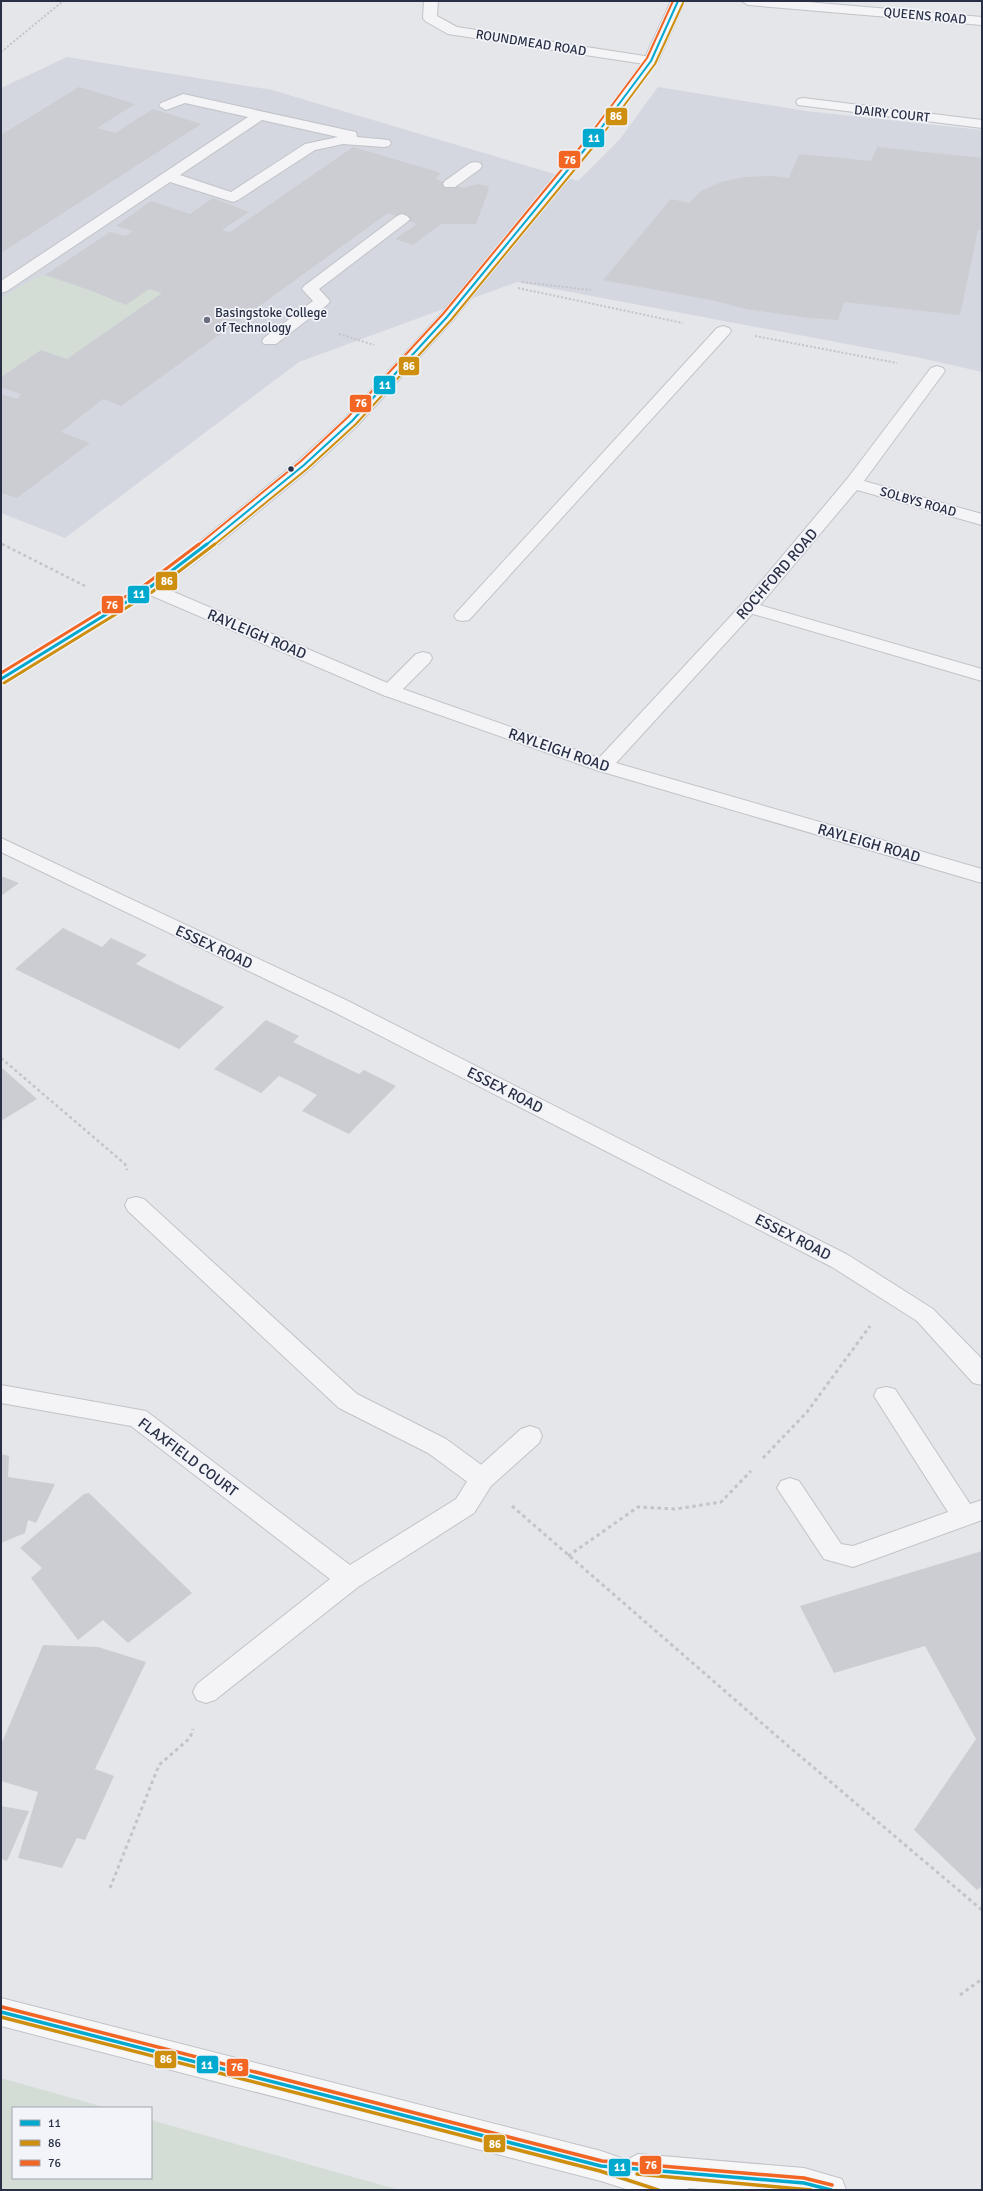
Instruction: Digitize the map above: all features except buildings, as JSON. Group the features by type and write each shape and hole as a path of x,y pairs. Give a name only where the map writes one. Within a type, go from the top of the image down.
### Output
{"street":[{"name":"ROUNDMEAD ROAD","path":"431,1 430,18 454,31 651,61"},
{"path":"1,679 149,588 198,552 304,465 352,421 447,317 478,277 498,256 590,144 651,61 678,1"},
{"name":"QUEENS ROAD","path":"748,1 982,21"},
{"path":"166,106 183,98 384,143 343,140 310,146 233,197 168,176"},
{"name":"DAIRY COURT","path":"803,102 982,124"},
{"path":"1,288 260,115"},
{"path":"450,184 475,166"},
{"path":"270,341 322,301 310,289 402,219"},
{"path":"463,616 723,331"},
{"name":"ROCHFORD ROAD","path":"603,766 749,607 853,483 937,371"},
{"name":"SOLBYS ROAD","path":"853,483 982,520"},
{"name":"RAYLEIGH ROAD","path":"149,588 390,691 603,766 982,876"},
{"path":"749,607 982,675"},
{"path":"390,691 423,658"},
{"name":"ESSEX ROAD","path":"1,844 340,1006 840,1261 925,1315 978,1362"},
{"path":"136,1205 348,1401 437,1446 482,1479"},
{"name":"FLAXFIELD COURT","path":"1,1394 137,1418 349,1579"},
{"path":"790,1488 833,1552 853,1557 973,1513 886,1396"},
{"path":"206,1692 349,1579 465,1506 482,1479 530,1436"},
{"path":"1,2012 601,2166 674,2190"},
{"path":"601,2166 804,2184 831,2190"}],"path":[{"path":"1,52 63,1"},
{"path":"517,282 591,290"},
{"path":"515,287 723,331 937,371"},
{"path":"335,332 362,341"},
{"path":"1,544 89,588"},
{"path":"1,1058 125,1164 136,1205"},
{"path":"759,1463 807,1412 893,1295"},
{"path":"568,1556 638,1507 676,1509 721,1502 753,1468"},
{"path":"509,1503 568,1556 982,1910"},
{"path":"110,1888 159,1765 190,1738 206,1692"},
{"path":"960,1995 982,1979"}],"shaded area":[{"name":"Basingstoke College of Technology","path":"67,57 272,90 578,181 620,139 658,87 806,111 982,130 982,372 921,358 517,282 299,362 65,538 1,513 1,88"},
{"path":"45,275 92,291 126,305 149,289 162,293 67,359 1,377 1,298 37,277"},
{"path":"1,2078 103,2107 12,2107 12,2179 152,2179 152,2120 399,2190 1,2190"}],"transit line":[{"name":"76","path":"1,673 146,584 195,548 301,461 348,417 443,314 586,140 647,58 673,1"},
{"name":"11","path":"1,679 149,588 198,552 304,465 352,421 447,317 590,143 651,61 678,1"},
{"name":"86","path":"4,683 152,592 201,556 307,469 356,424 451,320 594,146 655,64 683,3"},
{"name":"76","path":"2,2007 602,2161 804,2178 832,2185"},
{"name":"11","path":"1,2012 601,2166 804,2183 831,2190"},
{"name":"86","path":"1,2017 600,2171 658,2190"},
{"name":"86","path":"637,2174 811,2190"}],"place":[{"name":"Basingstoke College of Technology","path":"207,320"}]}
